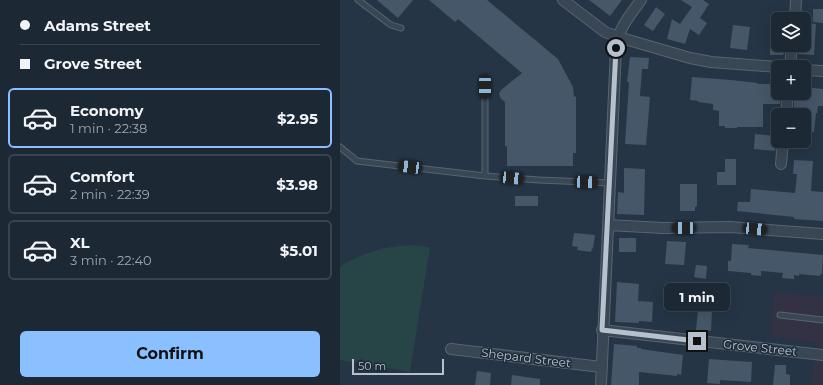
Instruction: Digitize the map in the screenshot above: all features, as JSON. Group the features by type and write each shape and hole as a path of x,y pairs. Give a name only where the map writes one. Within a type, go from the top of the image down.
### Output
{"street":[{"path":"563,0 605,32 618,37 678,55 701,60 771,66"},
{"path":"601,385 602,330 616,48 618,37 626,21 642,0"},
{"path":"795,12 796,0"},
{"path":"811,70 823,71"},
{"path":"781,164 783,148"},
{"path":"608,225 663,228 736,227 823,234"},
{"name":"Grove Street","path":"602,330 823,355"},
{"name":"Shepard Street","path":"451,349 601,367"}],"lane":[{"path":"358,0 391,25 401,28"},
{"path":"484,176 485,87"},
{"path":"340,147 357,161 484,176 610,183"},
{"path":"780,315 823,320"}],"shaded area":[{"path":"774,292 823,297 823,385 811,385 817,343 771,337"}],"green space":[{"path":"412,245 430,247 410,372 340,360 340,267 357,257 374,251 384,248"}],"building":[{"path":"377,0 413,0 398,18"},
{"path":"429,0 487,0 558,59 573,87 574,97 576,96 576,153 573,153 573,166 507,166 507,146 505,146 505,102 501,99 499,94 501,90 522,73 458,19 455,22"},
{"path":"589,0 622,0 610,16"},
{"path":"681,0 703,0 709,4 700,18 707,23 699,35 690,29 685,44 667,39 672,19 680,24 692,7"},
{"path":"656,7 665,14 653,31 644,25"},
{"path":"813,9 823,9 823,23 813,22"},
{"path":"811,24 816,24 814,55 798,54 798,52 811,52"},
{"path":"733,25 750,27 747,50 730,48"},
{"path":"770,45 771,52 785,52 783,55 770,55"},
{"path":"630,57 649,58 648,69 642,69 640,96 650,97 646,145 625,144 629,82 627,82"},
{"path":"692,77 758,83 757,84 771,84 771,100 780,100 780,104 763,104 763,127 725,128 725,126 719,126 719,111 713,110 713,104 690,100"},
{"path":"811,88 823,89 823,106 818,106 814,132 811,132 811,108 794,108 794,100 811,100"},
{"path":"755,134 771,135 771,148 775,148 775,151 754,149"},
{"path":"725,159 736,159 736,185 717,185 717,172 725,172"},
{"path":"794,160 813,161 811,191 823,192 823,221 794,219 794,217 737,211 738,202 750,202 751,189 795,193 797,174 793,174"},
{"path":"624,168 645,169 644,215 617,214 618,192 624,193"},
{"path":"680,184 697,184 697,206 695,207 695,211 680,211"},
{"path":"515,196 538,196 538,206 515,206"},
{"path":"574,233 595,235 593,249 592,248 591,252 577,250 578,247 572,246"},
{"path":"619,238 636,238 636,252 619,252"},
{"path":"667,241 686,242 684,265 665,264"},
{"path":"732,244 749,245 748,248 823,255 822,274 820,276 799,274 799,276 794,275 794,279 782,278 783,273 761,271 761,276 751,275 751,273 728,271 728,261 731,261"},
{"path":"696,265 707,266 706,279 694,277"},
{"path":"617,282 639,284 638,301 653,302 652,322 615,322"},
{"path":"698,309 712,310 711,331 696,330"},
{"path":"614,344 637,346 637,348 641,349 683,355 681,375 677,374 677,376 639,372 639,385 611,385"},
{"path":"709,359 752,362 751,382 720,380 720,384 707,383"},
{"path":"775,365 786,365 786,374 790,375 790,385 773,385"},
{"path":"477,371 491,373 490,385 475,385"},
{"path":"512,375 540,379 540,385 511,385"}],"route":[{"path":"616,48 602,330 697,341"}]}
